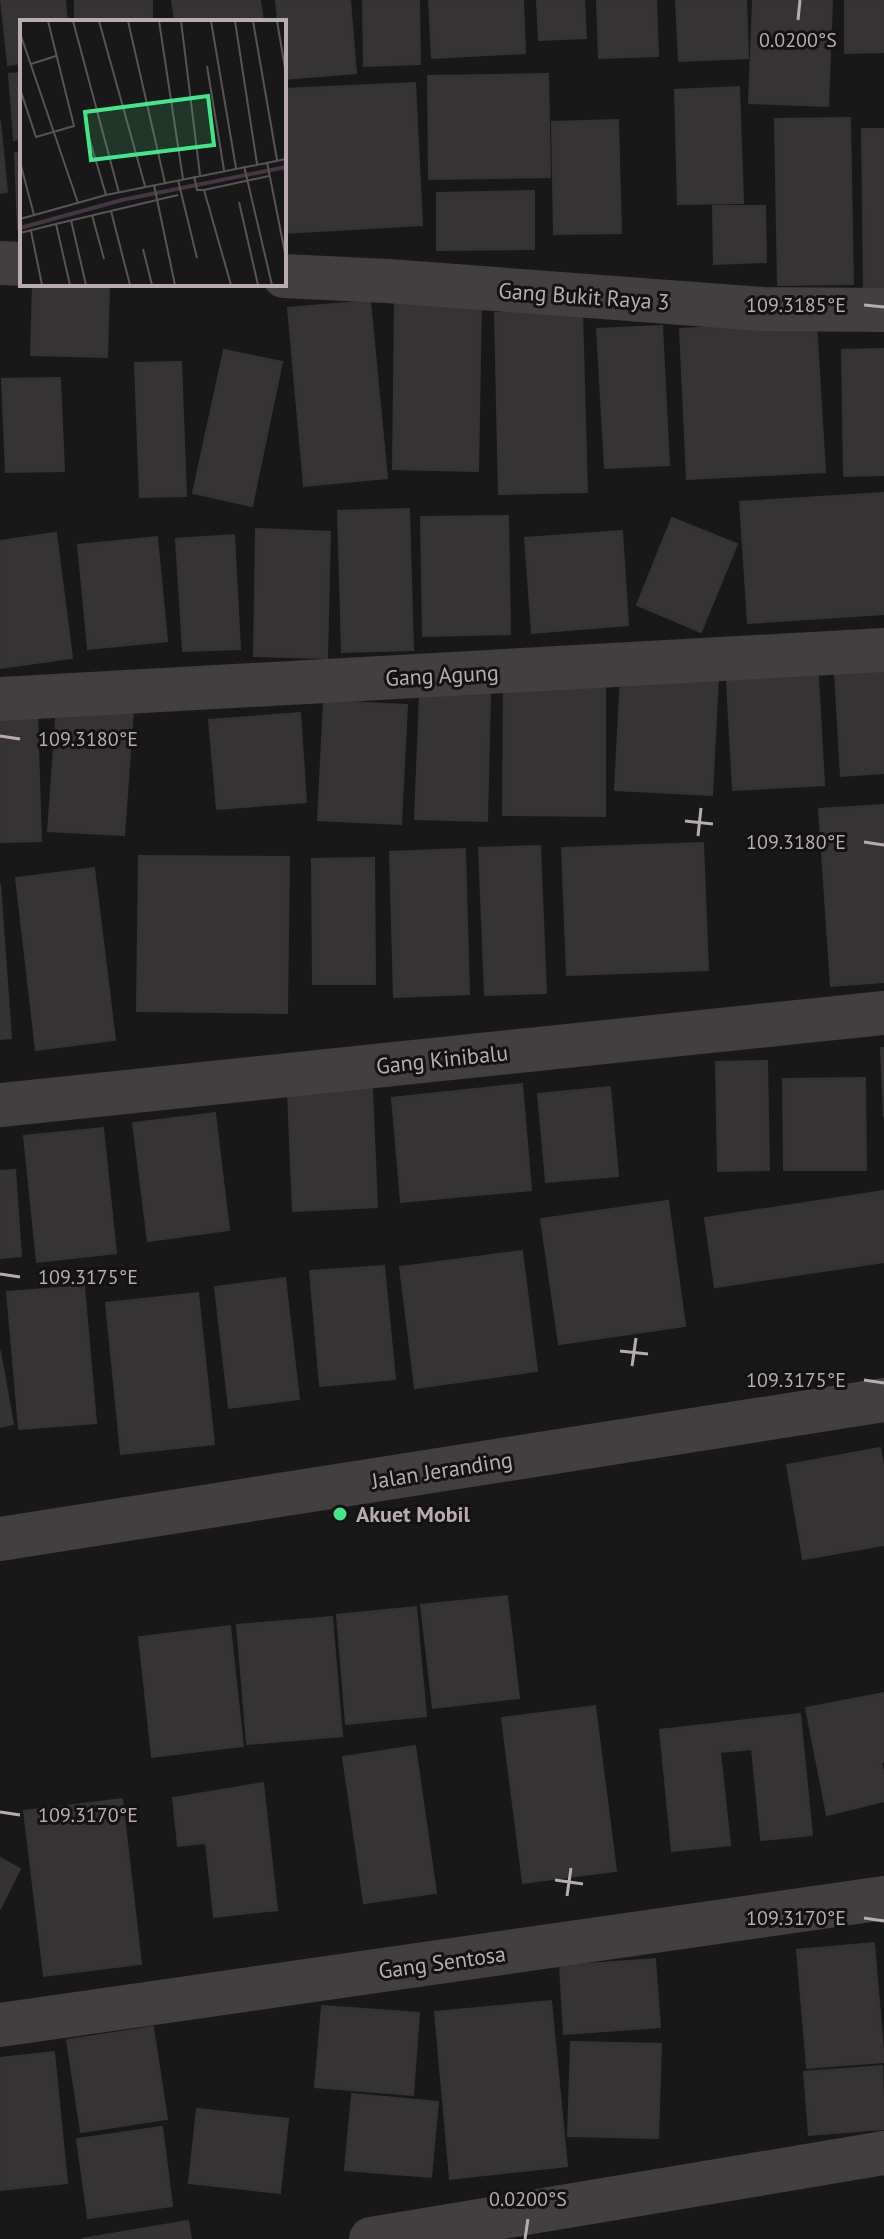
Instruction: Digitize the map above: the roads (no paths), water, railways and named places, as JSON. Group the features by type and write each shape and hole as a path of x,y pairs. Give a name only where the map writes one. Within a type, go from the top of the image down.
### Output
{"street":[{"path":"0,263 20,264"},
{"name":"Gang Bukit Raya 3","path":"286,276 762,309 884,310"},
{"name":"Gang Agung","path":"0,699 884,650"},
{"name":"Gang Kinibalu","path":"0,1105 884,1013"},
{"name":"Jalan Jeranding","path":"0,1539 884,1400"},
{"name":"Gang Sentosa","path":"0,2025 884,1898"},
{"path":"371,2239 884,2153"}],"place":[{"name":"Akuet Mobil","path":"340,1514"}]}
